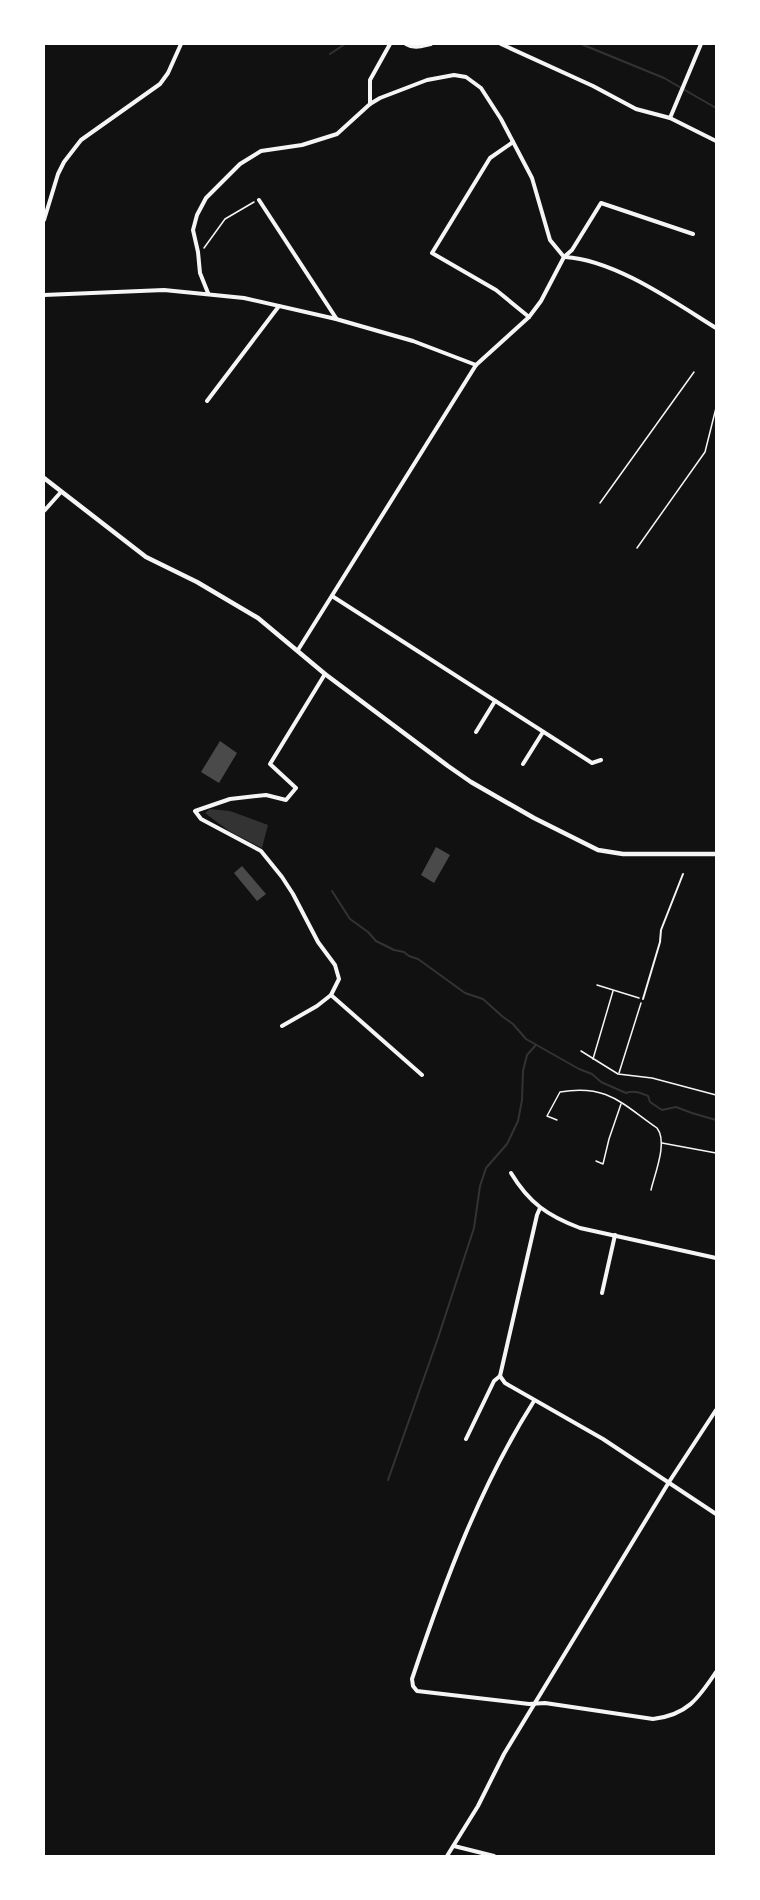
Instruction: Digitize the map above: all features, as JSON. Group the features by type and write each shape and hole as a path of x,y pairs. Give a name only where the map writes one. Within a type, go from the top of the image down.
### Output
{"street":[{"path":"44,220 58,174 71,152 81,140 160,84 168,74 181,44"},
{"path":"370,104 370,80 390,44"},
{"path":"406,44 419,47 431,44"},
{"path":"501,44 593,86 636,109 670,118 717,141"},
{"path":"670,118 701,44"},
{"path":"208,293 200,273 194,230 197,215 206,198 240,164 261,152 302,145 337,134 370,104 380,98 427,80 454,75 466,77 481,88 490,101 532,178 550,240 564,257 601,264 633,279 717,328"},
{"path":"513,142 490,158 432,253 496,290 529,317"},
{"path":"259,200 336,319"},
{"path":"298,650 476,364 529,317 551,284 564,257 573,250 601,203 693,234"},
{"path":"44,295 164,290 244,298 336,319 413,341 476,364"},
{"path":"207,401 279,305"},
{"path":"44,478 146,557 229,600 258,618 325,674 471,782 567,836 598,850 623,854 717,855"},
{"path":"44,511 61,492"},
{"path":"332,596 592,763 601,760"},
{"path":"282,1026 318,1006 331,994 339,979 334,965 318,942 282,877 261,851 201,819 195,811 230,799 266,795 286,800 296,788 270,764 325,674"},
{"path":"476,732 495,701"},
{"path":"523,764 543,732"},
{"path":"331,994 422,1076"},
{"path":"511,1173 521,1190 540,1208 560,1220 580,1228 717,1258"},
{"path":"466,1439 494,1381 500,1376 540,1208"},
{"path":"602,1293 615,1235"},
{"path":"500,1376 505,1383 603,1439 717,1514"},
{"path":"534,1401 492,1477 462,1542 433,1616 412,1679 413,1686 417,1690 653,1719 671,1717 690,1706 717,1672"},
{"path":"447,1857 504,1754 669,1482 717,1410"},
{"path":"454,1846 494,1857"}],"lane":[{"path":"643,999 660,942 661,930 683,874"}],"path":[{"path":"198,252 203,249 225,219 259,200"},
{"path":"600,503 694,372"},
{"path":"637,548 705,452 717,408"},
{"path":"597,985 643,999 618,1074"},
{"path":"593,1059 614,990"},
{"path":"580,1051 618,1074 652,1078 717,1095"},
{"path":"557,1120 547,1116 560,1092 594,1090 622,1103 657,1128 661,1133 662,1143 651,1190"},
{"path":"596,1161 603,1164 622,1103"},
{"path":"662,1143 717,1153"}],"shaded area":[{"path":"210,809 230,811 268,825 262,848 229,831 205,813"}],"building":[{"path":"220,741 237,753 219,783 201,772"},
{"path":"436,847 450,855 434,883 421,875"},
{"path":"242,866 266,894 257,901 234,873"}],"waterway":[{"path":"330,54 345,44"},
{"path":"581,44 664,78 716,108"},
{"path":"332,891 350,919 376,941 418,959 465,993 483,999 513,1024 526,1039 592,1074 601,1082 626,1093 635,1092 648,1096 650,1102 662,1110 676,1107 716,1120"},
{"path":"388,1480 474,1228 480,1186 486,1168 507,1144 518,1121 522,1100 523,1071 527,1055 536,1045"}]}
